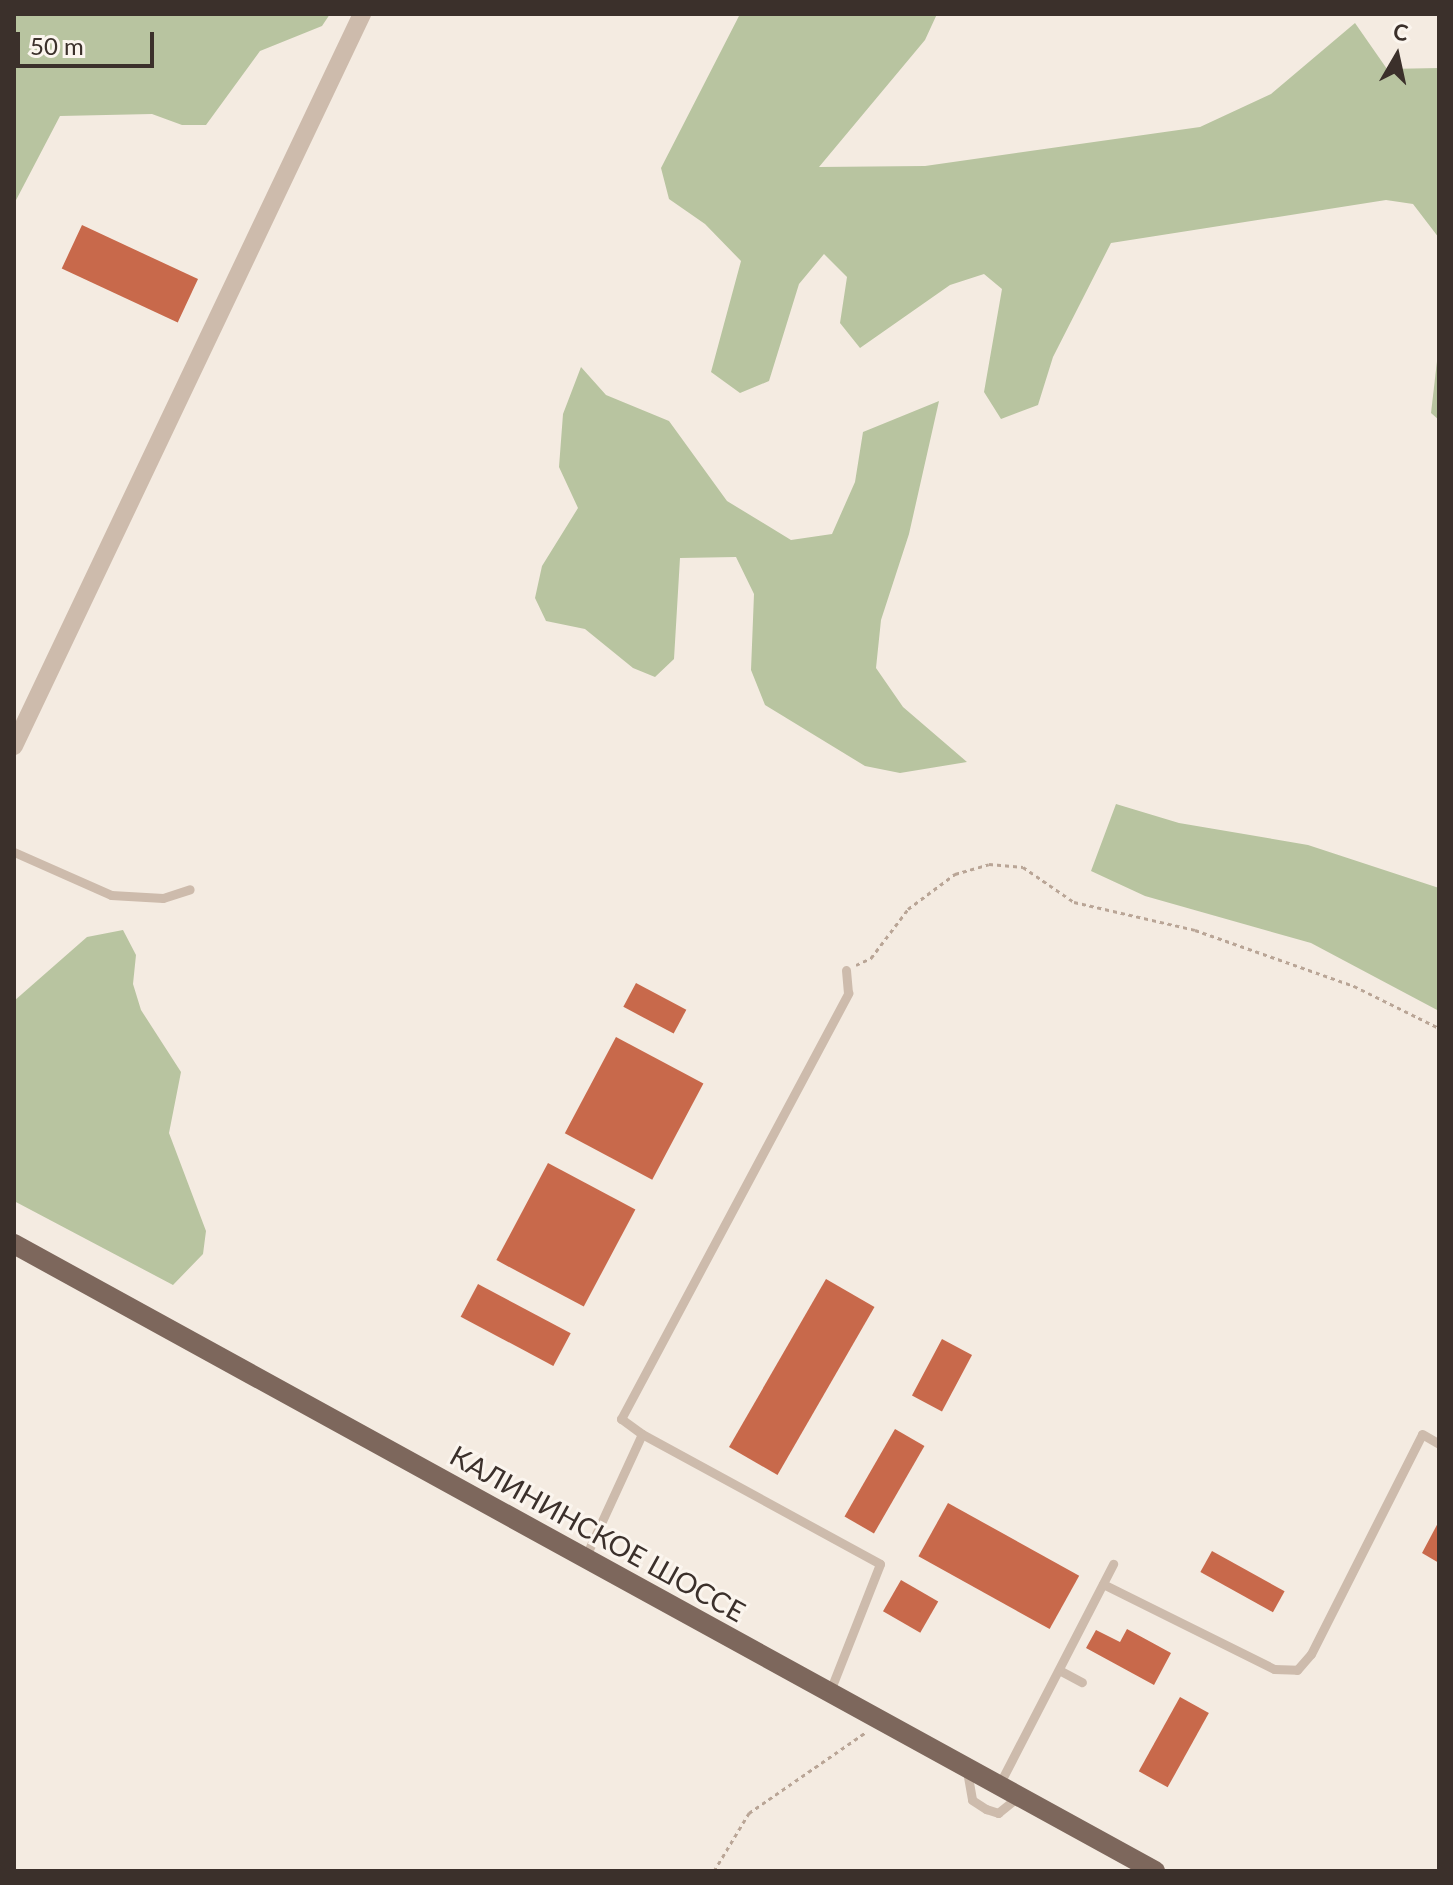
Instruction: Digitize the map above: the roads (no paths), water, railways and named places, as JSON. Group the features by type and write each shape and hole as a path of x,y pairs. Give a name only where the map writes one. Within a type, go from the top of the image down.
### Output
{"main road":[{"name":"КАЛИНИНСКОЕ ШОССЕ","path":"14,1244 1155,1871"}],"street":[{"path":"14,746 362,14"}],"lane":[{"path":"14,852 111,895 163,898 190,889"},
{"path":"830,1692 880,1564 642,1434 621,1419 848,993 846,970"},
{"path":"585,1558 642,1434"},
{"path":"1103,1584 1274,1669 1297,1670 1311,1654 1422,1434 1439,1444"},
{"path":"999,1785 1113,1564"},
{"path":"1059,1670 1082,1682"},
{"path":"966,1767 972,1800 986,1809 998,1813 1019,1796"}]}
